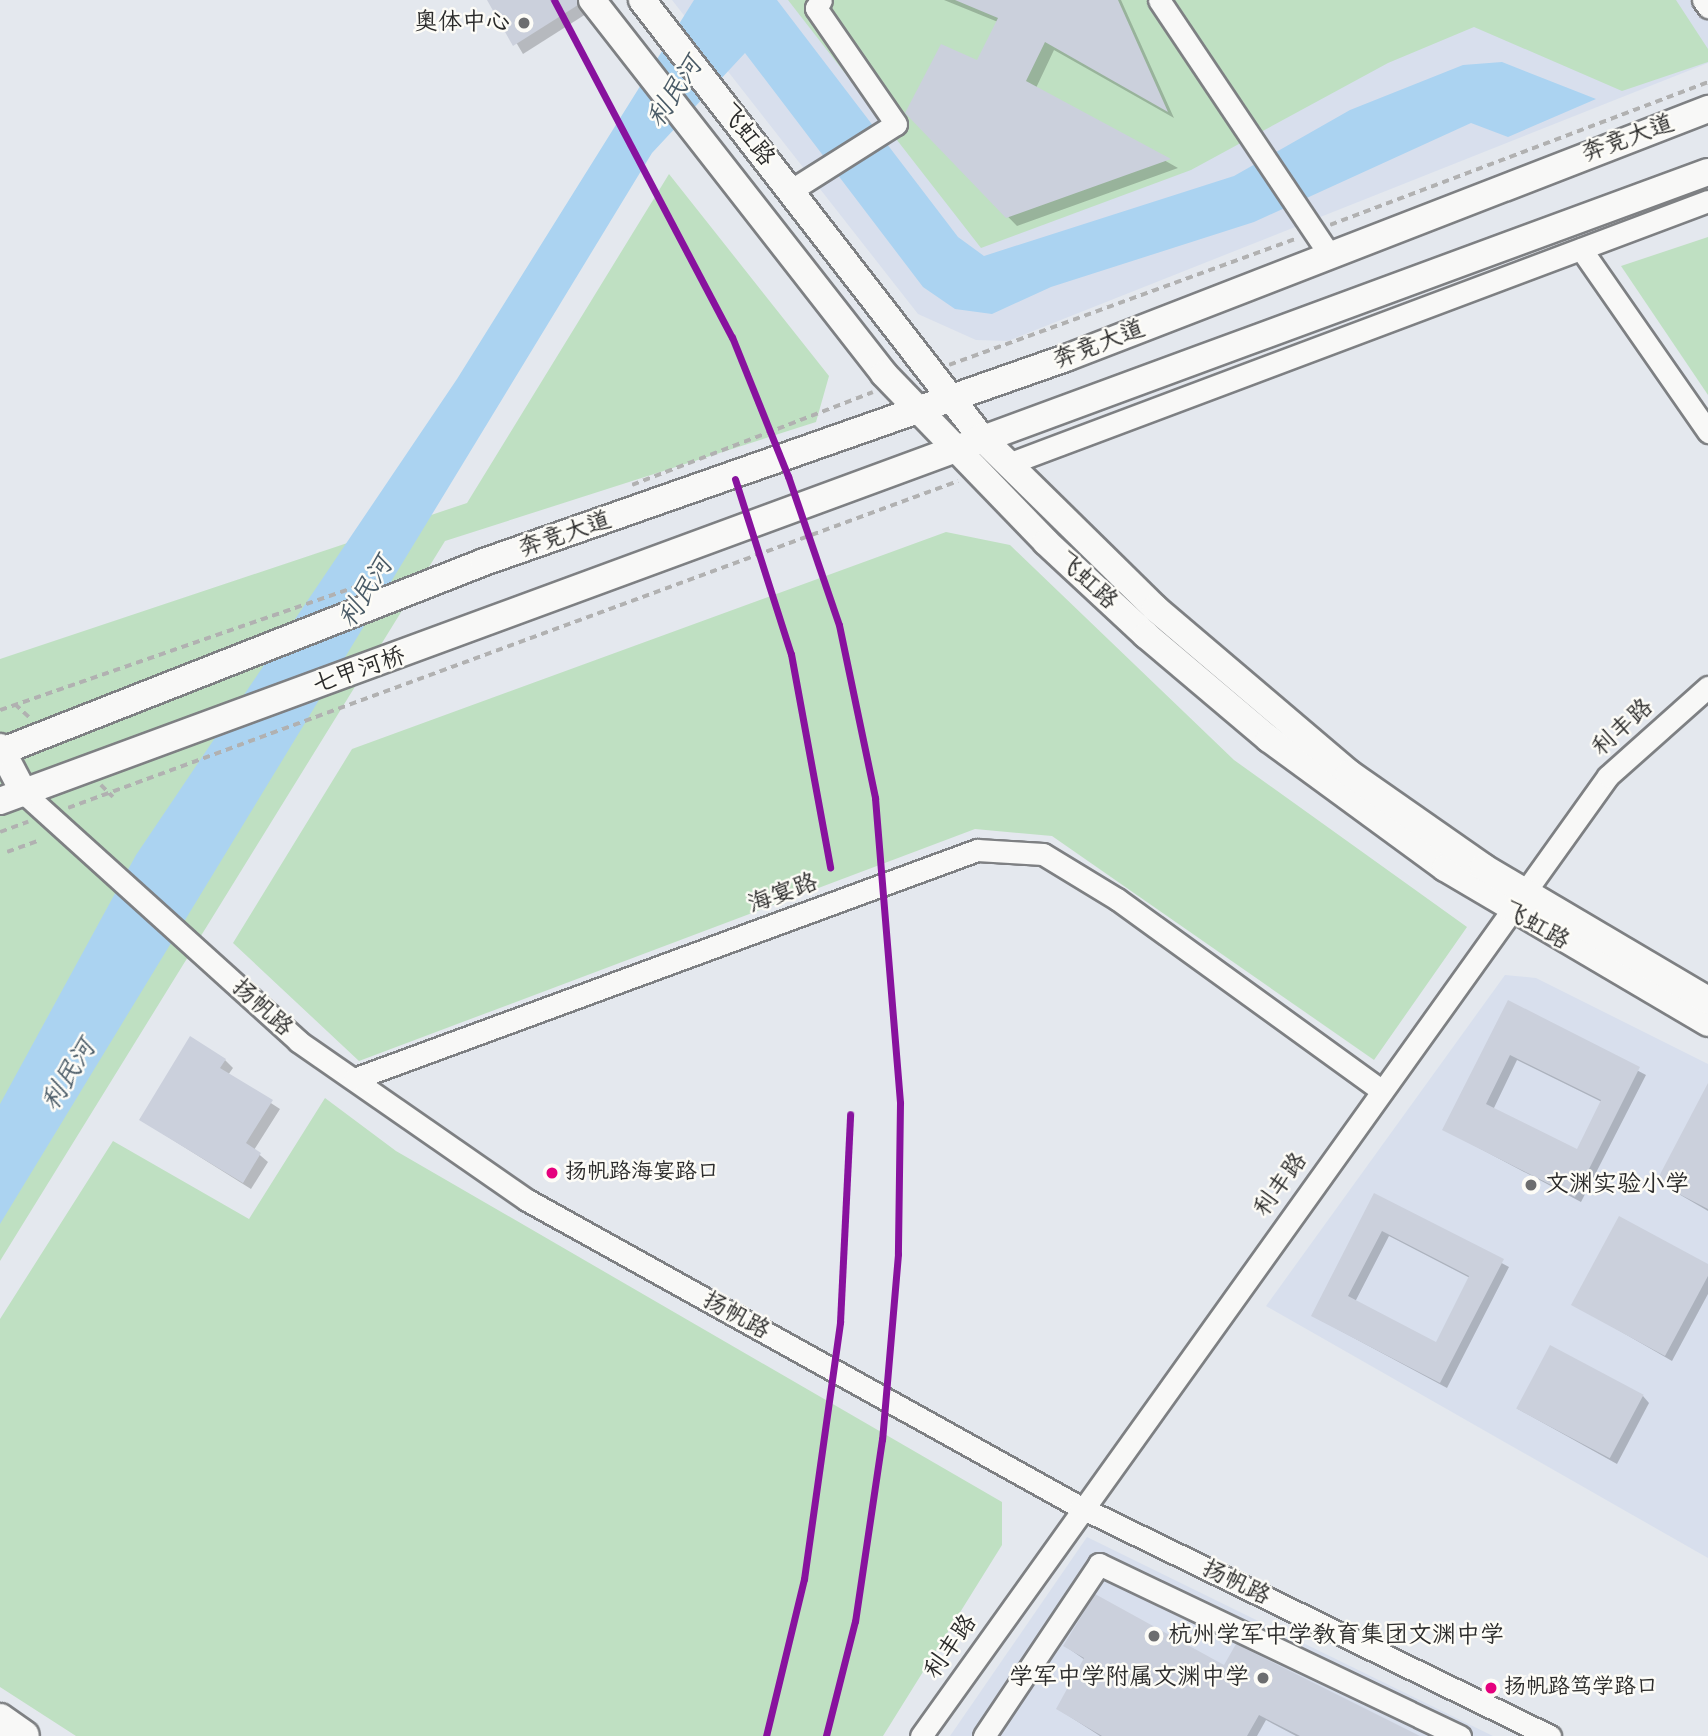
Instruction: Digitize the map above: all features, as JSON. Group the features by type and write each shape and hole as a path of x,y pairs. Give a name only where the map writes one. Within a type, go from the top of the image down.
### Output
{"highway":[{"path":"0,1719 24,1736"}],"main road":[{"name":"飞虹路","path":"642,0 981,437 1241,685 1349,773 1517,902 1708,1000"},
{"name":"飞虹路","path":"599,9 893,384 978,473 1146,635 1269,739 1517,902 1708,1023"},
{"name":"奔竞大道","path":"484,562 919,413 1708,110"},
{"name":"奔竞大道","path":"489,626 953,446 1708,172"},
{"name":"七甲河桥","path":"1,750 245,660 484,562"},
{"name":"七甲河桥","path":"12,797 229,715 489,626"},
{"path":"1,750 12,797"},
{"name":"扬帆路","path":"0,779 12,797"},
{"path":"0,1730 10,1736"}],"street":[{"path":"790,191 896,124 816,8 821,0"},
{"path":"1159,0 1329,254"},
{"path":"1703,0 1708,7"},
{"path":"1008,464 1708,201"},
{"path":"1581,249 1708,432"},
{"name":"利丰路","path":"921,1736 1080,1507 1608,776 1708,687"},
{"name":"扬帆路","path":"12,797 48,815 298,1041 527,1200 1080,1507 1541,1734"},
{"name":"海宴路","path":"354,1079 977,850 1054,861 1117,899 1382,1091"},
{"path":"984,1736 1099,1564 1460,1736"}],"path":[{"path":"931,372 1314,232 1422,185 1553,143 1708,82"},
{"path":"623,489 893,384"},
{"path":"0,831 978,473"},
{"path":"0,710 377,579"},
{"path":"7,852 37,841"}],"shaded area":[{"path":"672,0 1708,0 1708,63 1008,341 976,340 918,314"},
{"name":"文渊实验小学","path":"1505,975 1536,978 1708,1064 1708,1558 1266,1306"},
{"name":"杭州学军中学教育集团文渊中学","path":"1087,1537 1493,1736 950,1736"}],"green space":[{"path":"788,0 1676,0 1708,49 1708,62 1622,91 1474,27 1388,63 1191,170 981,248"},
{"path":"669,174 829,376 816,422 445,541 0,1261 0,659 467,503"},
{"path":"1708,237 1708,395 1621,266"},
{"path":"946,532 1010,545 1234,760 1467,927 1374,1060 1052,836 975,829 359,1061 233,943 352,749"},
{"path":"325,1098 396,1151 1002,1502 1002,1545 883,1736 76,1736 0,1687 0,1319 113,1141 249,1219"}],"water":[{"name":"利民河","path":"694,0 777,0 958,237 984,256 1234,176 1350,110 1463,65 1502,62 1596,99 1508,137 1471,123 1254,222 1051,287 992,314 955,309 923,287 745,53 652,153 0,1224 0,1104 136,855 457,379"}],"building":[{"name":"奥体中心","path":"487,0 577,0 578,5 513,46"},
{"path":"955,0 1118,0 1168,112 1045,42 1026,81 1171,159 1006,218 905,113 941,44 977,60 998,18"},
{"path":"1508,1000 1640,1067 1575,1197 1442,1130","holes":["1510,1055 1601,1100 1577,1149 1486,1104"]},
{"path":"190,1036 226,1059 220,1068 273,1100 246,1143 261,1153 243,1183 139,1120"},
{"path":"1708,1083 1708,1209 1656,1182"},
{"path":"1374,1193 1504,1259 1440,1383 1311,1316","holes":["1382,1231 1469,1276 1436,1342 1348,1296"]},
{"path":"1619,1216 1708,1264 1708,1276 1665,1356 1571,1305"},
{"path":"1550,1345 1644,1395 1610,1458 1516,1409"},
{"path":"1095,1594 1224,1665 1236,1644 1420,1736 1300,1736 1259,1715 1247,1736 1102,1736 1056,1709 1084,1658 1063,1646"}],"transit line":[{"path":"554,0 732,337 788,476 839,625 875,798 900,1103 898,1254 882,1439 855,1621 826,1736"},
{"path":"735,479 791,654 830,867"},
{"path":"766,1736 804,1579 840,1322 850,1114"}],"place":[{"name":"奥体中心","path":"524,23"},
{"name":"扬帆路海宴路口","path":"552,1173"},
{"name":"文渊实验小学","path":"1531,1185"},
{"name":"杭州学军中学教育集团文渊中学","path":"1154,1636"},
{"name":"学军中学附属文渊中学","path":"1263,1678"},
{"name":"扬帆路笃学路口","path":"1491,1688"}]}
